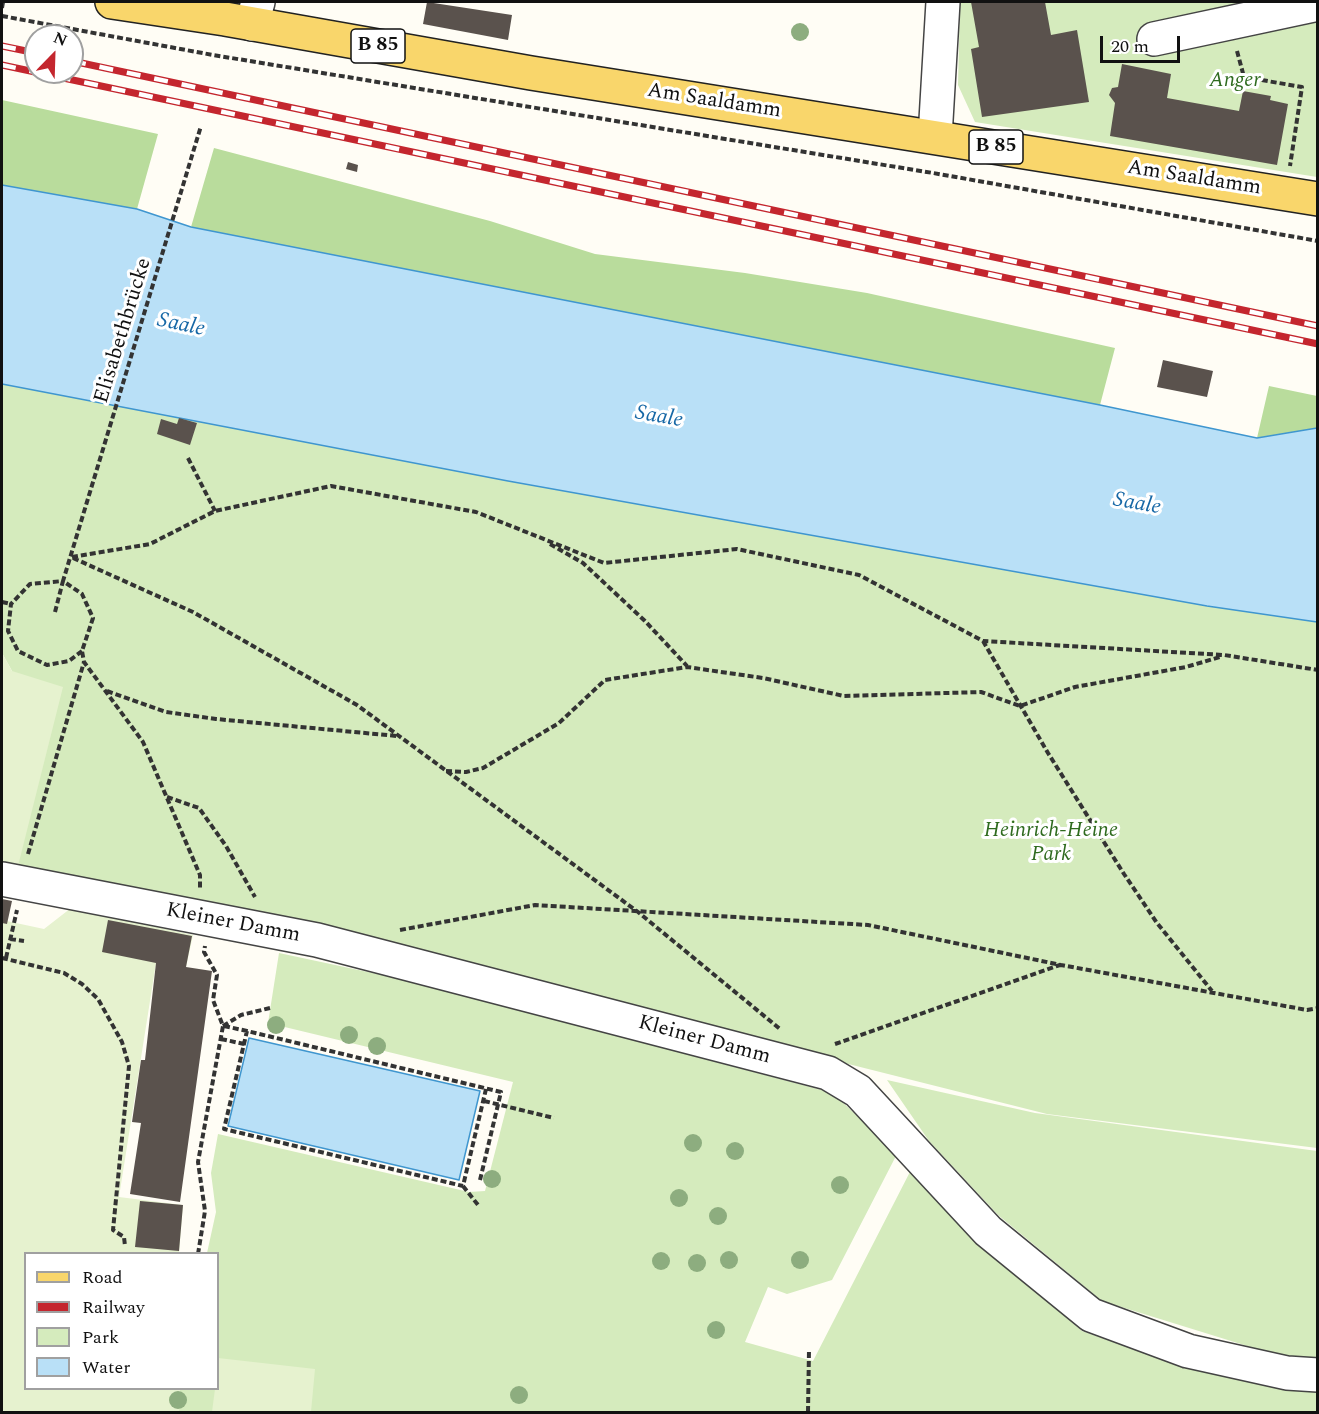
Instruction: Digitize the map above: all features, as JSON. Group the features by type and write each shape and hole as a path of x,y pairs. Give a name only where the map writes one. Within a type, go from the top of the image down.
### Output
{"main road":[{"name":"Am Saaldamm","path":"112,2 255,13 531,73 1317,199"}],"street":[{"path":"935,137 944,2"},
{"path":"1154,39 1317,4"},
{"name":"Kleiner Damm","path":"15,882 317,940 828,1073 858,1091 988,1231 1091,1315 1188,1351 1287,1373 1317,1375"}],"path":[{"path":"2,8 3,2"},
{"path":"2,16 213,55 933,173 1317,241"},
{"path":"213,55 215,47"},
{"path":"1236,47 1244,77 1302,87 1295,131"},
{"name":"Elisabethbrücke","path":"55,612 201,126"},
{"path":"189,460 215,511"},
{"path":"72,557 150,544 215,511 331,486 476,512 604,563 737,549 859,575 983,641 1224,655 1317,670"},
{"path":"540,538 583,563 658,634 687,667"},
{"path":"72,557 193,612 357,705 638,912 782,1031"},
{"path":"82,651 69,661 47,665 18,651 8,631 11,603 30,584 63,581 82,594 93,618 82,651 84,662 143,742 200,875 204,952 217,975 213,1000 223,1026 198,1162 205,1211 198,1252"},
{"path":"2,602 11,603"},
{"path":"983,641 1020,706 1124,874 1158,923 1212,992"},
{"path":"445,771 466,772 483,768 559,723 604,680 687,667 763,678 844,696 981,692 1020,706 1075,687 1186,667 1224,655"},
{"path":"84,662 15,882 10,939 4,958 64,973 82,984 98,999 122,1042 129,1066 114,1230 124,1237 125,1246"},
{"path":"106,691 166,712 216,719 399,736"},
{"path":"167,797 199,808 226,846 257,900"},
{"path":"391,932 535,905 601,907 638,912 868,925 1061,965 1307,1010 1317,1008"},
{"path":"10,939 24,941"},
{"path":"816,1071 809,1053 1061,965"},
{"path":"223,1026 241,1015 270,1008"},
{"path":"223,1026 501,1092 480,1180"},
{"path":"247,1031 224,1129 463,1186 478,1205"},
{"path":"221,1039 244,1044"},
{"path":"463,1186 486,1089"},
{"path":"484,1101 554,1118"},
{"path":"808,1413 809,1350"}],"green space":[{"name":"Anger","path":"960,2 1317,2 1317,177 975,122 958,85"},
{"path":"2,100 158,134 137,209 2,185"},
{"path":"214,148 490,221 595,254 745,273 867,293 1115,348 1100,405 191,227"},
{"name":"Heinrich-Heine Park","path":"2,384 508,481 1207,606 1317,622 1317,1148 1047,1114 443,962 17,870 12,671 2,653"},
{"path":"1269,386 1317,396 1317,428 1257,438"},
{"path":"2,653 12,671 63,687 17,870 2,865"},
{"path":"71,908 193,935 186,967 156,963 119,1197 183,1205 179,1252 24,1252 24,1390 180,1390 179,1412 2,1412 2,920 44,929"},
{"path":"279,953 410,981 833,1093 897,1154 832,1280 787,1294 768,1287 745,1342 813,1361 913,1166 977,1239 1082,1331 1187,1368 1286,1389 1318,1391 1317,1412 179,1412 180,1390 219,1390 219,1252 207,1252 216,1212 211,1173 218,1134 469,1192 485,1191 513,1082 268,1023"},
{"path":"887,1080 1035,1113 1317,1151 1317,1359 1273,1354 1102,1301 998,1215 929,1141"},
{"path":"219,1358 315,1369 311,1412 212,1412 215,1390 219,1390"}],"water":[{"name":"Saale","path":"2,185 137,209 191,227 1100,405 1257,438 1317,428 1317,622 1207,606 508,481 2,384"},
{"path":"249,1038 480,1091 459,1180 228,1126"}],"building":[{"path":"427,2 512,15 508,40 423,24"},
{"path":"971,2 1045,2 1051,35 1077,30 1089,102 982,117 971,49 979,47"},
{"path":"1122,64 1171,74 1167,98 1239,111 1243,91 1271,96 1270,100 1288,104 1277,165 1110,136 1115,103 1109,95 1112,88 1118,87"},
{"path":"348,162 358,165 357,172 346,169"},
{"path":"1163,360 1213,371 1207,397 1157,387"},
{"path":"179,418 197,423 190,445 157,434 161,419 177,424"},
{"path":"2,899 12,901 7,924 2,923"},
{"path":"108,920 192,936 186,967 212,971 180,1202 130,1194 141,1123 132,1122 141,1060 145,1060 156,963 102,952"},
{"path":"140,1201 183,1205 179,1251 135,1247"}],"railway":[{"path":"2,46 24,51"},
{"path":"84,64 1318,326"},
{"path":"2,65 1318,344"}]}
